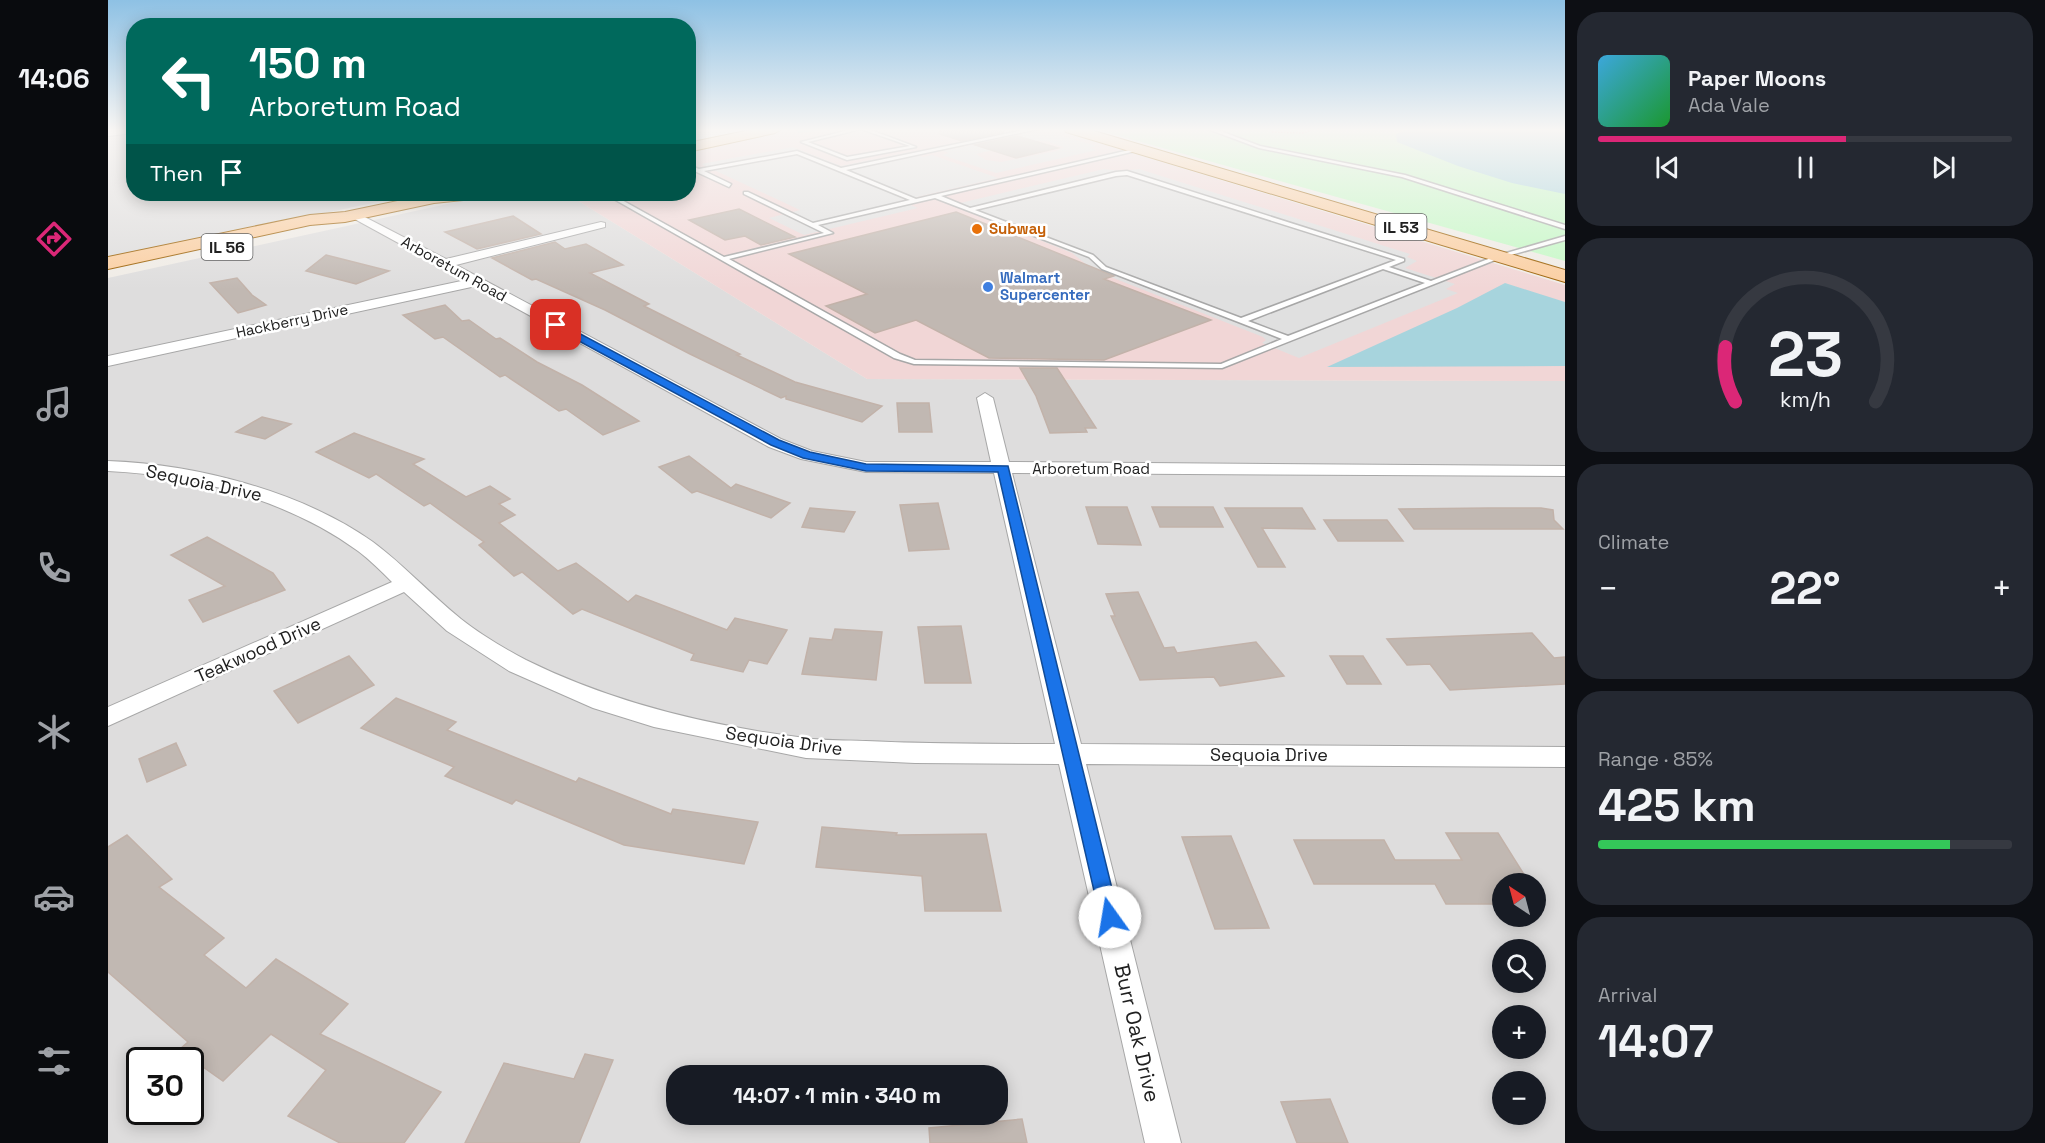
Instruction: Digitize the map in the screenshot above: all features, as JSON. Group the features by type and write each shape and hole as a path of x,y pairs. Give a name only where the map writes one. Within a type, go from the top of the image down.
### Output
{"main road":[{"name":"IL 53","path":"1250,182 1565,276"},
{"name":"IL 56","path":"108,263 310,220 350,216 409,201"},
{"name":"IL 56","path":"108,272 331,224 350,216"}],"street":[{"name":"Arboretum Road","path":"350,216 791,450 821,459 866,467 1565,471"},
{"path":"443,264 601,225"},
{"name":"Hackberry Drive","path":"108,361 477,282"},
{"name":"Burr Oak Drive","path":"985,399 1163,1143"},
{"name":"Sequoia Drive","path":"108,466 196,478 255,492 284,502 344,532 366,547 455,626 517,665 593,698 654,718 711,731 806,748 915,753 1565,757"},
{"name":"Teakwood Drive","path":"108,717 407,583"}],"lane":[{"path":"723,182 729,185"},
{"path":"870,182 916,201"},
{"path":"812,225 994,182"},
{"path":"971,209 1081,182"},
{"path":"1157,182 1402,260 1241,321"},
{"path":"1423,182 1565,227"},
{"path":"726,258 830,234 746,193"},
{"path":"935,196 1091,256 1104,268 1288,339"},
{"path":"621,201 897,356 914,362 1222,366 1498,256 1565,238"},
{"path":"1383,267 1431,283"}],"shaded area":[{"path":"108,182 126,182 126,201 382,201 108,258"},
{"path":"696,182 1228,182 1565,285 1565,381 867,379 578,201 696,201"},
{"path":"740,182 980,182 900,201 918,208 804,235 769,218 800,210"},
{"path":"1048,182 1182,182 1410,254 1407,257 1417,261 1405,268 1455,284 1446,289 1458,293 1299,358 1262,343 1266,340 1263,337 1093,270 1072,253 952,205"},
{"path":"461,201 578,201 867,379 1565,381 1565,1143 108,1143 108,278"}],"green space":[{"path":"1285,182 1565,182 1565,261"}],"water":[{"path":"1510,182 1565,182 1565,194"},
{"path":"1505,283 1565,302 1565,366 1327,367 1457,308"}],"building":[{"path":"739,209 795,237 761,245 745,236 725,240 689,220"},
{"name":"Walmart Supercenter","path":"956,212 1114,276 1104,279 1211,320 1104,360 989,358 916,320 875,333 826,306 867,294 789,254"},
{"path":"513,216 541,234 477,249 445,232"},
{"path":"555,242 565,249 586,244 623,265 590,273 649,304 644,306 740,354 737,355 795,382 882,406 862,422 786,399 786,396 781,398 605,310 536,279 532,280 492,258"},
{"path":"326,255 389,271 356,284 306,271"},
{"path":"237,278 252,295 266,305 238,313 210,283"},
{"path":"445,305 462,321 469,320 496,339 500,338 537,362 582,385 639,421 603,435 566,409 559,411 505,375 500,377 443,337 435,339 403,315"},
{"path":"1020,368 1057,368 1096,428 1085,428 1087,432 1050,433 1036,396"},
{"path":"897,403 929,403 932,432 899,432"},
{"path":"262,417 291,424 265,439 236,432"},
{"path":"354,433 424,459 413,464 466,497 490,486 510,499 499,504 515,515 499,523 558,571 576,563 628,602 636,595 727,630 735,618 787,630 767,664 749,660 743,672 691,660 694,654 582,609 573,614 522,572 514,576 479,545 484,542 430,503 424,506 376,474 369,478 316,452"},
{"path":"689,456 731,488 736,484 790,503 771,518 697,491 692,493 659,467"},
{"path":"938,503 949,549 909,551 900,505"},
{"path":"1086,507 1127,507 1141,545 1098,544"},
{"path":"1152,507 1213,507 1223,527 1160,527"},
{"path":"810,508 855,512 844,532 802,527"},
{"path":"1225,508 1302,508 1315,529 1262,528 1285,567 1258,567"},
{"path":"1541,508 1553,510 1554,520 1563,529 1414,529 1399,509"},
{"path":"1324,520 1387,520 1403,541 1338,541"},
{"path":"207,537 273,573 285,590 203,622 189,600 225,586 171,555"},
{"path":"1138,592 1164,648 1174,647 1177,653 1256,642 1284,676 1220,686 1214,677 1140,680 1111,616 1115,616 1106,594"},
{"path":"961,626 971,683 925,683 918,627"},
{"path":"835,629 882,632 876,680 802,674 810,638 832,640"},
{"path":"1532,633 1554,658 1565,657 1565,684 1450,690 1430,664 1407,665 1387,639"},
{"path":"349,656 374,685 298,723 274,691"},
{"path":"1330,656 1363,656 1381,684 1347,684"},
{"path":"396,698 456,722 447,730 576,782 579,778 671,814 673,809 758,822 744,864 624,845 516,800 512,804 445,776 454,767 361,728"},
{"path":"176,743 186,765 147,782 139,759"},
{"path":"822,827 897,833 896,835 986,834 1001,911 925,911 922,876 816,867"},
{"path":"1446,833 1498,833 1523,873 1492,873 1492,904 1446,904 1435,884 1314,884 1294,840 1384,840 1395,860 1462,860"},
{"path":"127,835 172,879 159,887 224,938 204,955 246,988 276,959 348,1004 320,1034 441,1092 404,1143 340,1143 288,1116 326,1070 271,1034 223,1081 204,1068 204,1047 182,1047 188,1042 108,972 108,847"},
{"path":"1231,836 1269,928 1215,929 1182,837"},
{"path":"585,1054 613,1060 579,1143 465,1143 504,1063 574,1079"},
{"path":"1330,1099 1348,1143 1297,1143 1281,1102"},
{"path":"1022,1119 1027,1143 930,1143 929,1128 960,1125 1008,1125 1008,1120"}],"place":[{"name":"Subway","path":"977,229"},
{"name":"Walmart Supercenter","path":"988,287"}],"route":[{"path":"556,325 791,450 821,459 866,467 1003,468 1110,917"}]}
